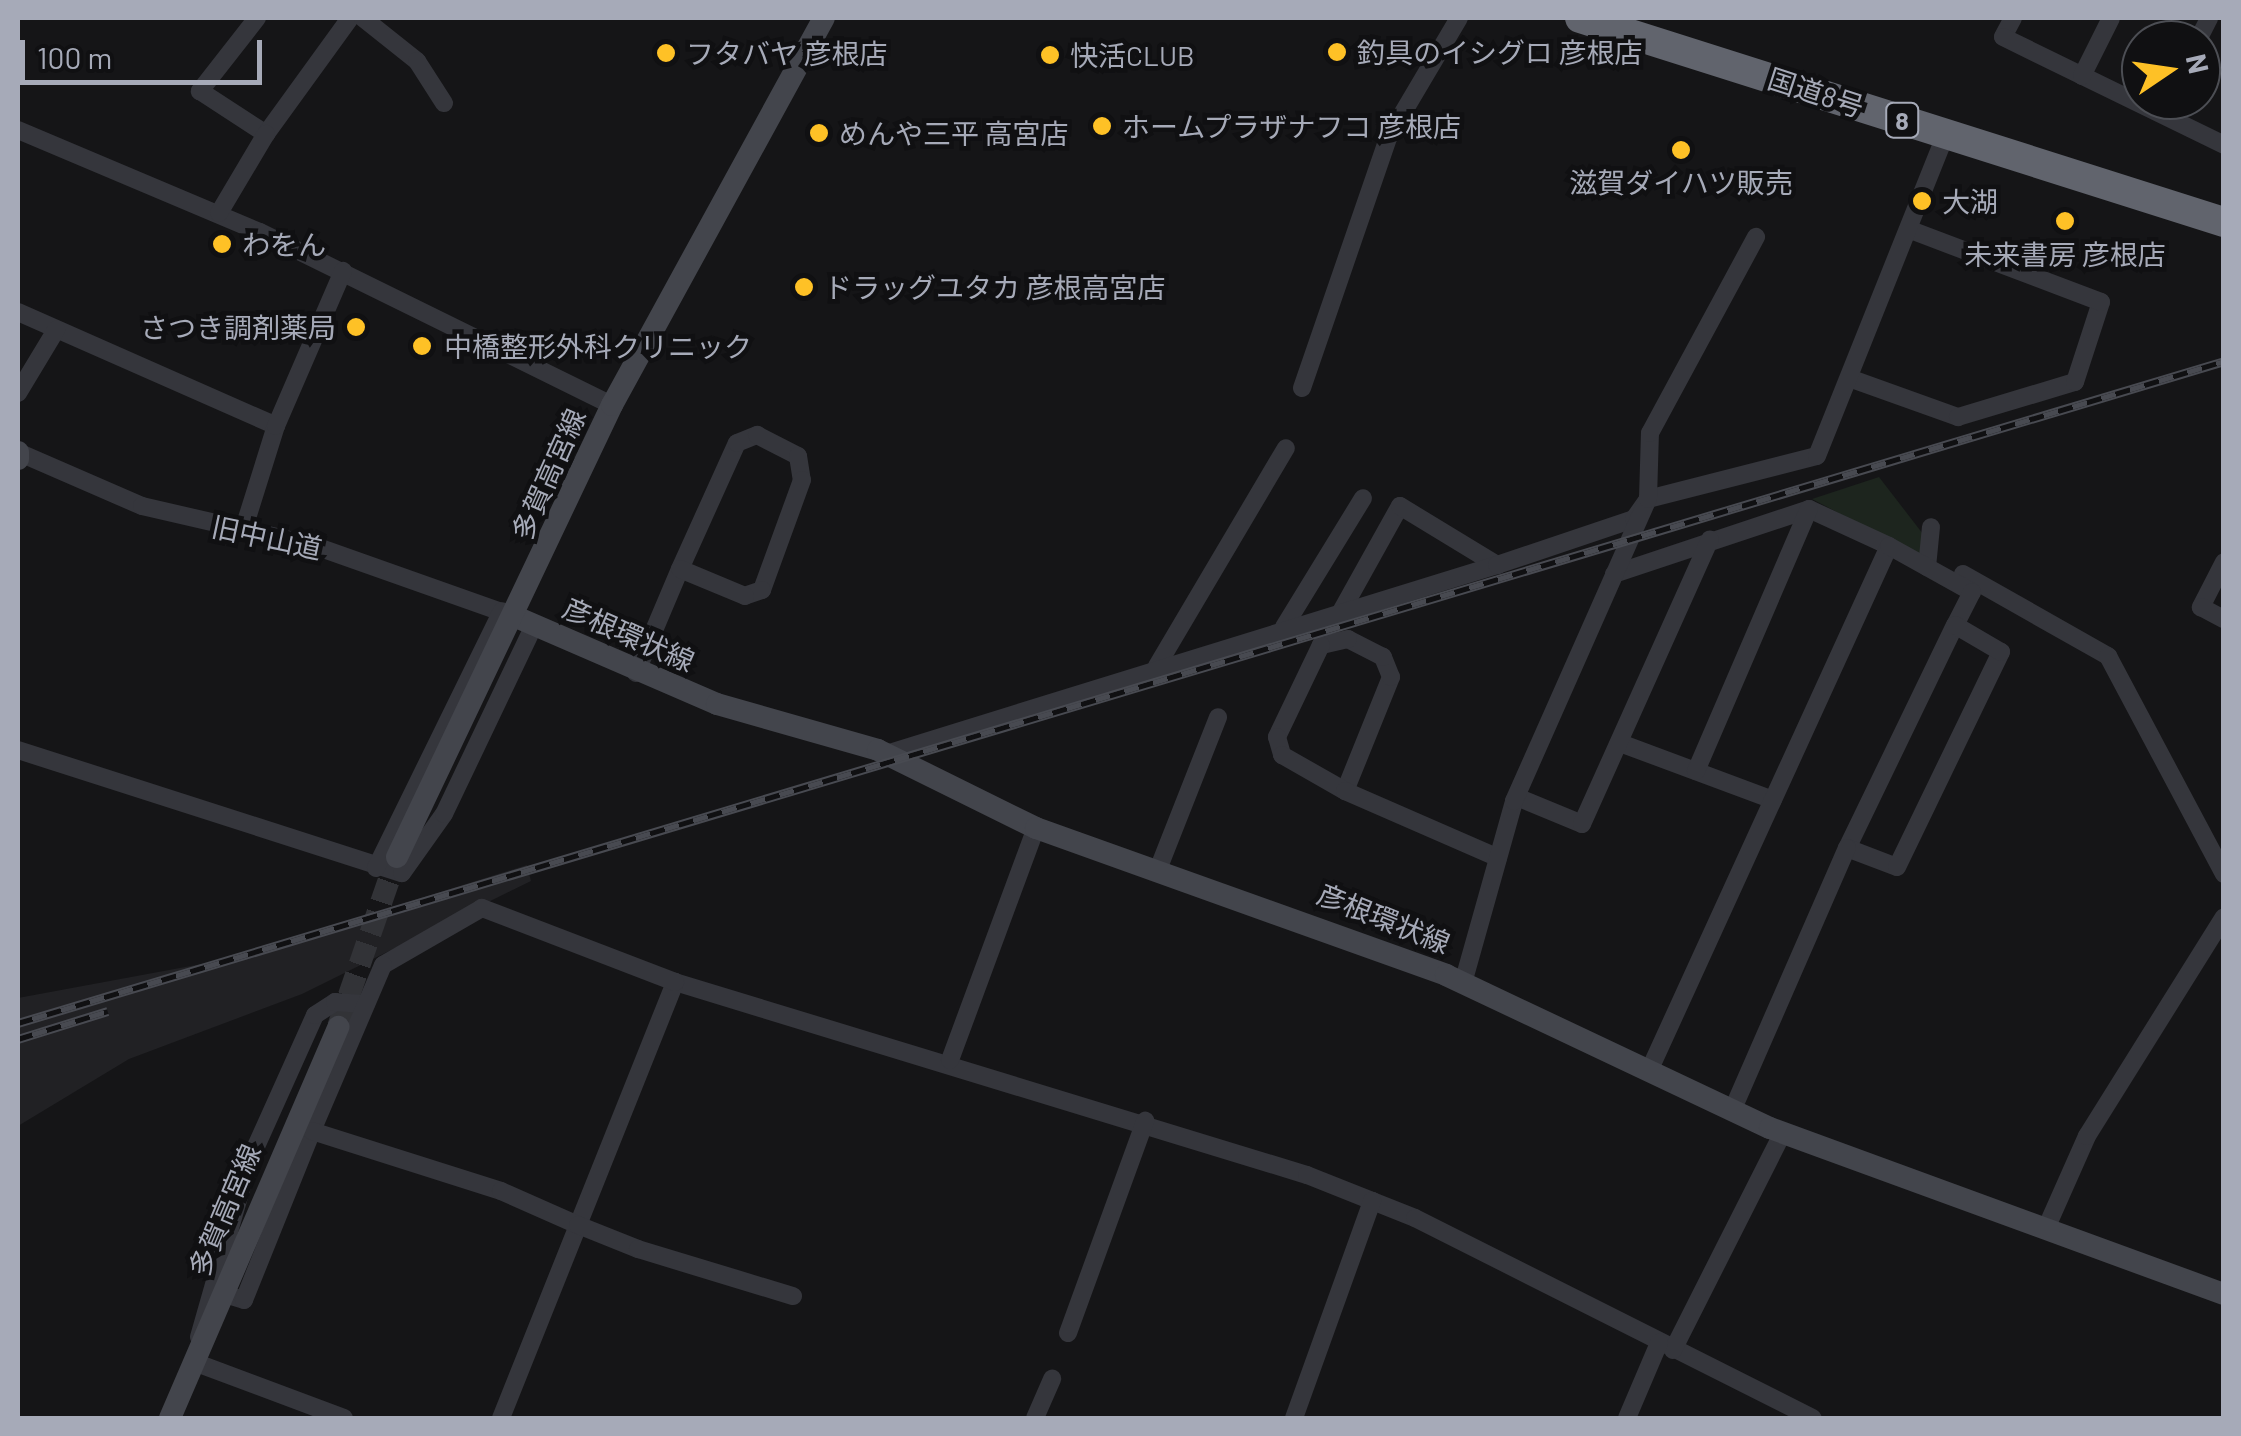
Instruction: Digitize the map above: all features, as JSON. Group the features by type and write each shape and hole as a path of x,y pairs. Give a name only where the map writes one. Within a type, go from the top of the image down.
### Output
{"highway":[{"name":"国道8号","path":"1580,18 2224,222"}],"main road":[{"name":"多賀高宮線","path":"397,857 517,618 612,405 824,18"},
{"name":"彦根環状線","path":"517,618 636,672 886,754 1036,828 1159,867 1463,983 1783,1132 2048,1224 2224,1294"},
{"name":"多賀高宮線","path":"170,1418 338,1026"}],"street":[{"path":"257,18 200,91 266,134"},
{"path":"219,213 266,134 350,18"},
{"path":"363,18 417,61 444,104"},
{"path":"1302,388 1388,138 1459,18"},
{"path":"2013,18 2004,38 2121,91"},
{"path":"2082,76 2110,18"},
{"path":"2184,120 2224,145"},
{"path":"18,130 219,213 343,270 612,405"},
{"path":"886,754 1284,626 1497,565 1634,519 1648,499 1817,456 1946,134"},
{"path":"1849,378 1958,416 2075,382 2101,302 1908,229"},
{"path":"1463,983 1498,858 1520,798 1648,499 1650,433 1756,238"},
{"path":"243,532 276,426 343,270"},
{"path":"18,312 276,426"},
{"path":"18,393 56,330"},
{"path":"636,672 680,569 737,443 757,435 798,456 802,480 762,590 745,596 680,569"},
{"path":"1157,666 1286,448"},
{"name":"旧中山道","path":"18,455 142,506 369,562 517,618"},
{"path":"1284,626 1363,498"},
{"path":"1342,610 1400,506 1497,565"},
{"path":"1614,574 1809,509 1930,562 2101,648 2224,874"},
{"path":"1696,771 1809,509"},
{"path":"1930,562 1931,527"},
{"path":"1520,798 1582,824 1710,539"},
{"path":"1649,1071 1889,546"},
{"path":"1732,1111 1847,848 1972,592 1930,562"},
{"path":"2224,562 2201,607 2224,619"},
{"path":"18,750 376,868 402,873 444,814 517,618"},
{"path":"376,868 517,618"},
{"path":"1847,848 1897,868 2001,652 1955,625"},
{"path":"1346,791 1390,676 1383,657 1348,638 1322,644 1276,737 1282,756 1346,791 1498,858"},
{"path":"1159,867 1218,717"},
{"path":"1620,743 1773,800"},
{"path":"950,1060 1036,828"},
{"path":"221,1293 244,1300 366,1004 393,955 482,908 675,982 950,1060 1145,1121 1372,1200 1812,1418"},
{"path":"2048,1224 2087,1136 2220,928"},
{"path":"501,1418 675,982"},
{"path":"344,1418 196,1355 249,1162 315,1014 334,1002 366,1004"},
{"path":"1068,1334 1145,1121"},
{"path":"312,1131 793,1296"},
{"path":"1628,1418 1783,1132"},
{"path":"1294,1418 1372,1200"},
{"path":"1036,1418 1052,1379"}],"shaded area":[{"path":"1879,477 1923,534 1922,557 1812,499"},
{"path":"527,865 531,881 302,994 129,1059 18,1126 18,998 223,960"}],"tunnel":[{"path":"338,1027 397,857"}],"railway":[{"path":"18,1023 2224,361"},
{"path":"18,1039 108,1011"}],"place":[{"name":"釣具のイシグロ 彦根店","path":"1337,52"},
{"name":"フタバヤ 彦根店","path":"666,53"},
{"name":"快活CLUB","path":"1050,55"},
{"name":"ホームプラザナフコ 彦根店","path":"1102,126"},
{"name":"めんや三平 高宮店","path":"819,133"},
{"name":"滋賀ダイハツ販売","path":"1681,150"},
{"name":"大湖","path":"1922,201"},
{"name":"未来書房 彦根店","path":"2065,221"},
{"name":"わをん","path":"222,244"},
{"name":"ドラッグユタカ 彦根高宮店","path":"804,287"},
{"name":"さつき調剤薬局","path":"356,327"},
{"name":"中橋整形外科クリニック","path":"422,346"}]}
